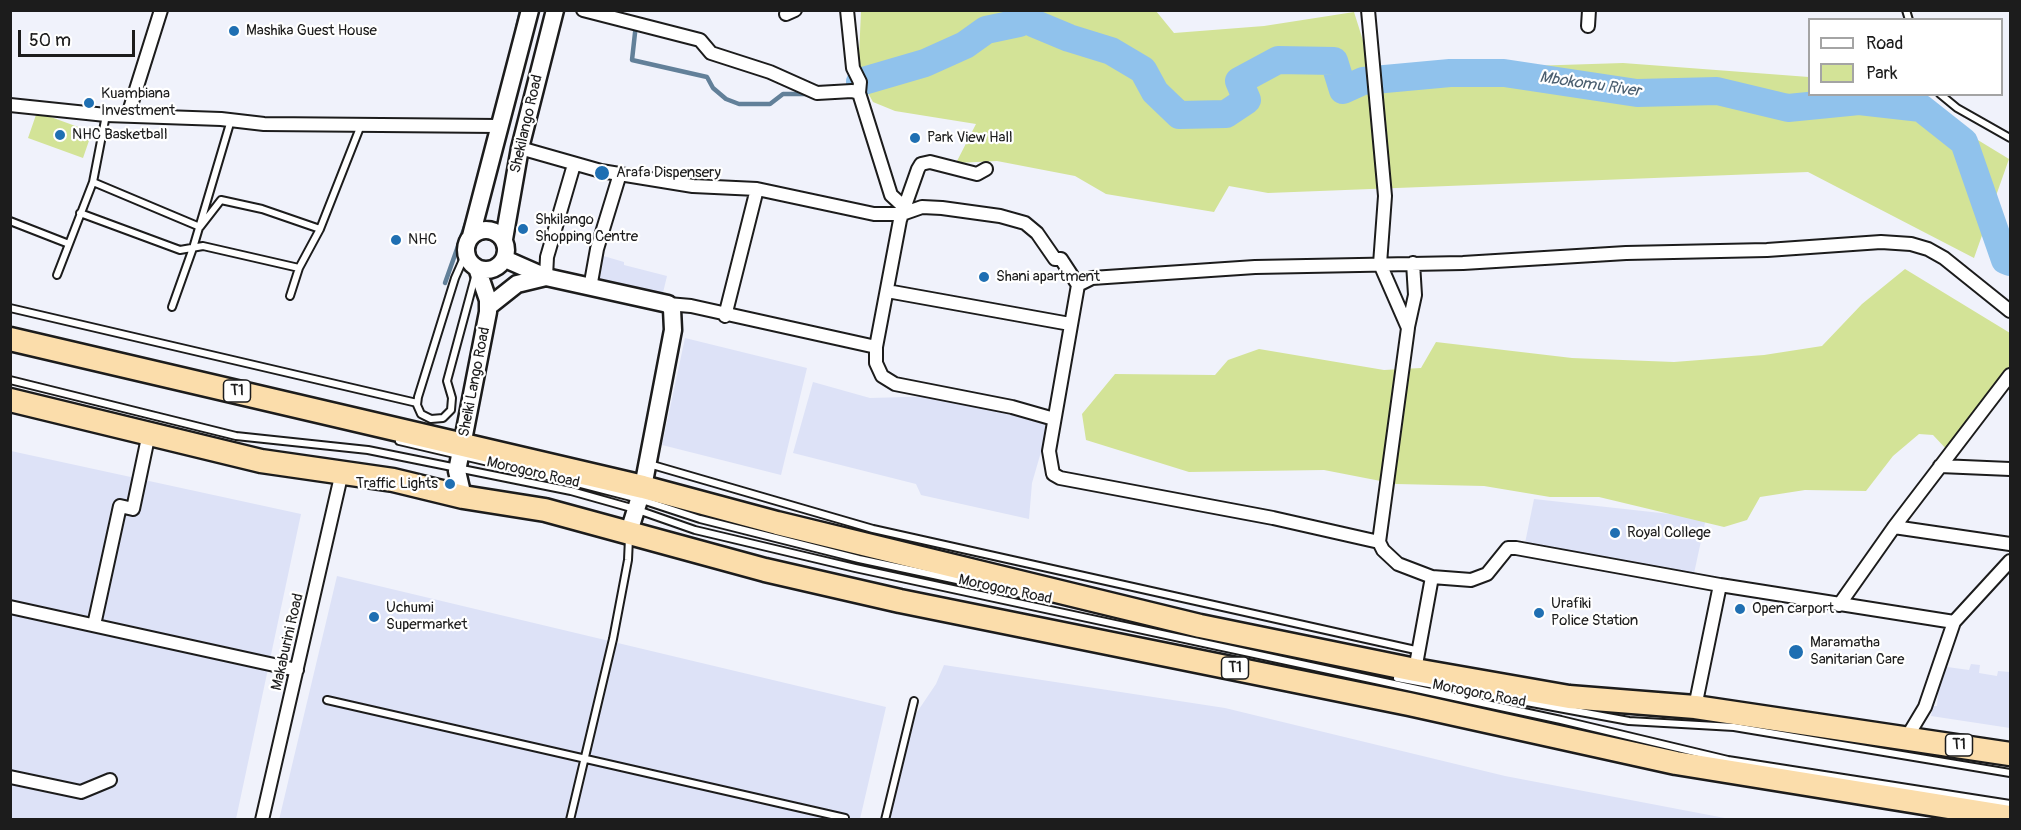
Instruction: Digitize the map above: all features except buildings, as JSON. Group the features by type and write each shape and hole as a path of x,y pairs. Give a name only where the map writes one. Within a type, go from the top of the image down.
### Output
{"highway":[{"name":"Morogoro Road","path":"10,339 460,457 639,498 703,505 938,554 1200,626 1418,660 1569,697 1695,707 2010,754"},
{"name":"Morogoro Road","path":"10,400 261,461 342,472 463,497 545,510 765,570 900,601 1375,697 1676,763 2010,817"}],"main road":[{"name":"Shekilango Road","path":"471,236 530,10"},
{"name":"Shekilango Road","path":"504,239 519,152 555,10"},
{"path":"488,230 497,232 504,239 507,249 505,258 493,269 477,268 470,262 466,253 471,236 488,230"},
{"path":"505,258 546,277 668,304 674,316 639,498 629,532"},
{"name":"Sheiki Lango Road","path":"463,497 460,457 488,307 477,268"},
{"path":"488,307 516,284 546,277"}],"street":[{"path":"128,116 161,10"},
{"path":"583,10 700,40 711,53 770,72 817,93 852,91 859,93"},
{"path":"847,10 853,68 860,82 859,93 891,195 903,210"},
{"path":"1368,10 1385,196 1380,264 1408,327"},
{"path":"1588,26 1589,10"},
{"path":"10,105 106,115 231,120 264,124 498,126"},
{"path":"519,152 573,168 619,177 715,188 757,189 874,214 922,207 942,208 1000,216 1025,224 1037,232 1055,258 1061,258 1078,285 1049,451 1053,474 1060,478 1273,518 1379,542"},
{"path":"519,152 601,171 715,188"},
{"path":"986,169 977,174 930,162 921,164 903,210 886,291 876,347 878,370 888,381 895,384 1012,407 1054,419"},
{"path":"546,277 547,257 573,168"},
{"path":"590,288 597,249 619,177"},
{"path":"725,316 757,189"},
{"path":"1078,285 1092,278 1255,267 1767,250 1881,242 1911,244 1928,249 1944,258 2010,311"},
{"path":"1413,263 1415,295 1408,327 1379,542 1383,550 1398,564 1432,577 1471,580 1487,574 1508,548 1516,548 1720,585 1954,622"},
{"path":"886,291 1070,324"},
{"path":"668,304 691,306 725,316 876,347"},
{"path":"1839,605 1894,527 2010,375"},
{"path":"94,625 120,506 133,508 149,433"},
{"path":"1940,466 2010,469"},
{"name":"Makaburini Road","path":"262,819 342,472"},
{"path":"1894,527 2010,544"},
{"path":"1907,737 1925,707 1954,622 2010,561"},
{"path":"1418,660 1432,577"},
{"path":"1695,707 1720,585"},
{"path":"10,607 297,670"},
{"path":"10,777 81,792 110,780"}],"lane":[{"path":"1942,96 1957,108 2010,138"},
{"path":"57,275 93,182 106,115"},
{"path":"172,307 200,227 231,120"},
{"path":"290,296 298,268 320,229 362,124"},
{"path":"93,182 200,227"},
{"path":"200,227 221,200 262,209 320,229"},
{"path":"80,213 180,250 203,246 298,268"},
{"path":"10,221 69,244"},
{"path":"466,253 455,278 417,403 421,414 431,420 443,418 451,410 452,398 447,381 477,268"},
{"path":"10,308 417,403"},
{"name":"Morogoro Road","path":"10,380 237,436 460,457"},
{"name":"Morogoro Road","path":"393,440 460,457"},
{"path":"646,463 873,529 938,554"},
{"name":"Morogoro Road","path":"639,498 734,528 1035,597"},
{"name":"Morogoro Road","path":"639,498 695,530 855,568 1561,720 1728,760 2010,804"},
{"path":"570,819 613,639 628,560 629,532"},
{"name":"Morogoro Road","path":"1152,623 1408,680 1597,716 1629,721 1734,727 2010,773"},
{"path":"327,700 845,818"},
{"path":"885,819 914,701"}],"shaded area":[{"path":"600,255 624,262 624,265 667,276 661,301 593,285"},
{"path":"685,338 807,368 781,475 662,445"},
{"path":"813,382 870,398 943,396 1050,421 1032,483 1029,519 921,495 916,484 793,453"},
{"path":"11,451 301,514 236,819 11,820"},
{"name":"Royal College","path":"1534,499 1706,518 1693,578 1524,548"},
{"path":"337,576 886,707 860,819 279,820"},
{"path":"1971,664 1980,665 1979,673 1997,676 1998,671 2010,672 2010,728 1931,716 1933,706 1937,706 1940,666 1969,670"},
{"path":"944,665 1225,708 1505,776 1730,819 887,820 909,724 936,684"}],"green space":[{"path":"861,11 1156,11 1174,33 1264,26 1354,12 1371,66 1467,68 1623,63 1808,77 1808,96 1906,96 2009,159 1974,258 1808,172 1268,193 1229,186 1214,212 1106,194 1075,176 997,161 956,163 976,124 895,111 873,102 863,84 859,56"},
{"name":"NHC Basketball","path":"37,112 92,132 83,158 28,138"},
{"path":"1905,269 2010,333 2010,375 1949,452 1933,435 1919,434 1893,456 1866,491 1805,490 1760,497 1747,520 1724,527 1599,497 1550,497 1484,486 1396,484 1324,470 1189,472 1086,440 1082,414 1115,374 1215,375 1228,360 1259,349 1384,370 1421,368 1436,342 1572,358 1674,362 1764,355 1822,346 1862,304"}],"waterway":[{"path":"517,28 521,10"},
{"path":"860,82 925,63 965,45 986,30 1019,23"},
{"name":"Mbokomu River","path":"1033,23 1069,38 1111,51 1143,70 1155,92 1179,115 1226,114 1247,100 1239,81 1278,60 1334,61 1343,90 1363,81 1450,73 1504,73 1637,93 1717,91 1788,108 1859,101 1921,108 1964,142 2005,260 2010,262"},
{"path":"636,24 632,60 707,77 713,88 726,99 739,104 770,104 783,94 811,94"},
{"path":"445,283 469,215"}],"place":[{"name":"Mashika Guest House","path":"234,31"},
{"name":"Kuambiana Investment","path":"89,103"},
{"name":"NHC Basketball","path":"60,135"},
{"name":"Park View Hall","path":"915,138"},
{"name":"Arafa Dispensery","path":"602,173"},
{"name":"Shkilango Shopping Centre","path":"523,229"},
{"name":"NHC","path":"396,240"},
{"name":"Shani apartment","path":"984,277"},
{"name":"Traffic Lights","path":"450,484"},
{"name":"Royal College","path":"1615,533"},
{"name":"Open carport","path":"1740,609"},
{"name":"Urafiki Police Station","path":"1539,613"},
{"name":"Uchumi Supermarket","path":"374,617"},
{"name":"Maramatha Sanitarian Care","path":"1796,652"}]}
